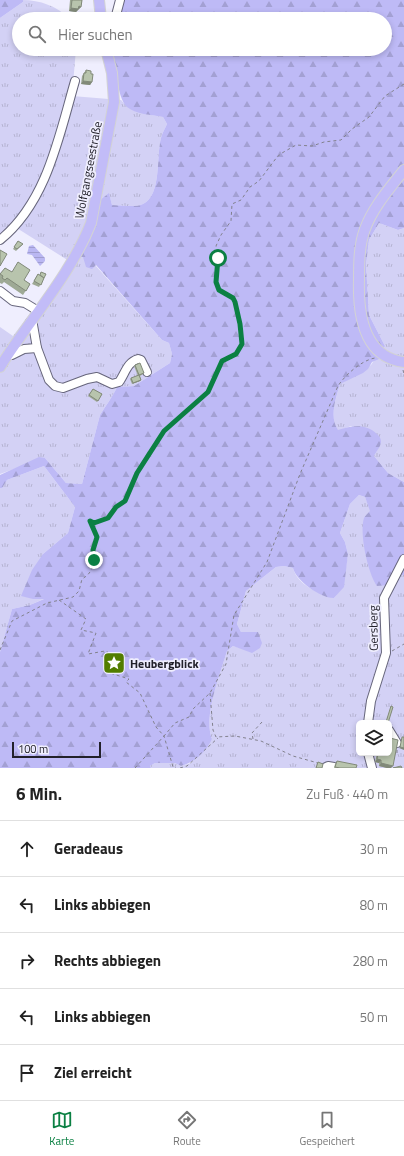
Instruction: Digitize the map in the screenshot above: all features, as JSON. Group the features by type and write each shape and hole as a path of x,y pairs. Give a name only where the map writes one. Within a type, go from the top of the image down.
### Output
{"main road":[{"path":"98,0 100,12"},
{"name":"Wolfgangseestraße","path":"0,367 79,251 86,237 95,211 114,102 112,73 108,56"},
{"path":"404,170 370,219 362,239 359,270 359,308 364,328 373,345 386,355 404,362"}],"street":[{"path":"117,12 120,0"},
{"path":"0,240 26,211 42,182 53,158 75,81"},
{"path":"0,291 14,301 26,303 38,311"},
{"path":"30,322 33,325 37,348 49,380 55,386 63,388 97,377 112,384 119,382 128,365 138,359 141,360 146,372"},
{"path":"8,354 12,355 24,349 37,348"},
{"name":"Gersberg","path":"368,720 371,701 386,653 384,598 404,559"},
{"path":"369,756 371,767"}],"path":[{"path":"0,650 12,621 47,603 73,597 79,590 82,580 88,576 92,570 94,560 93,550 97,537 90,521 94,523 108,518 116,507 125,501 137,473 164,431 208,392 222,361 236,354 242,344 240,324 235,302 233,298 219,290 216,282 218,258 216,246 220,235 231,222 232,204 241,200 250,187 259,181 277,157 282,153 296,145 312,146 324,142 341,140 352,129 369,117 385,96 404,84"},
{"path":"135,768 175,723 189,717 192,709 210,693 228,659 229,635 234,615 267,562 300,474 338,386 344,377 367,361 373,358 380,360"},
{"path":"58,600 86,619 81,630 96,633 88,654 105,651 121,658 114,663 110,673 129,679 126,682 140,693 156,727 164,736 173,767 176,768"},
{"path":"386,653 404,644"},
{"path":"210,693 213,730 218,738"},
{"path":"253,739 252,733 262,722"},
{"path":"180,768 186,766 218,738 235,736 253,739 269,744 293,756 327,767"}],"green space":[{"path":"0,0 23,0 23,2 0,18"},
{"path":"23,0 35,1 54,7 61,12 12,12 12,56 75,56 72,96 121,100 130,108 146,114 163,117 167,124 161,138 156,184 149,199 143,204 136,206 112,205 109,194 69,261 12,225 0,236 0,18 23,2"},
{"path":"116,0 404,0 404,228 398,230 379,223 369,240 366,265 369,315 385,346 379,359 372,362 368,369 340,384 335,401 334,419 338,430 358,426 368,428 377,434 381,442 374,456 388,473 404,482 404,575 397,575 388,585 377,586 370,572 365,553 363,533 364,518 370,511 365,497 359,495 350,504 340,533 345,542 348,554 344,587 334,598 323,596 310,588 299,578 293,568 284,566 276,567 246,591 237,624 241,632 258,632 262,643 260,648 252,653 233,646 227,651 211,708 210,730 212,739 210,744 195,759 181,766 175,763 155,763 150,766 151,768 0,768 0,652 12,609 30,605 44,599 33,599 21,596 32,570 43,554 68,533 75,507 44,466 7,480 2,488 0,488 0,475 39,457 45,458 66,483 82,484 100,415 117,387 134,386 170,363 172,354 169,343 162,340 96,265 92,269 86,267 83,257 69,261 94,205 109,193 112,205 132,206 143,204 149,199 156,184 161,138 167,124 163,117 144,114 127,107 121,96 114,56 392,56 392,12 114,12"},
{"path":"379,223 398,230 404,228 404,482 388,473 374,456 381,443 351,426 338,431 334,420 334,408 340,384 371,365 375,359 379,359 385,346 369,315 366,265 369,240"},
{"path":"83,257 95,265 162,340 169,343 172,354 170,363 134,386 117,387 100,415 82,484 66,483 45,458 0,474 0,327 13,336 69,261"},
{"path":"44,466 75,507 68,533 43,554 46,598 30,605 12,609 0,652 0,488 7,480"},
{"path":"359,495 365,497 397,575 404,575 404,768 151,768 150,766 155,763 175,763 181,766 191,763 212,739 210,730 211,708 227,651 233,646 247,650 248,633 241,632 237,624 246,591 276,567 284,566 293,568 299,579 310,588 334,598 343,587 348,554 345,542 340,533 350,504"}],"water":[{"path":"33,245 45,258 45,261 40,266 32,255 27,254 29,246"}],"building":[{"path":"72,0 82,0 81,7 79,6 78,9 71,8"},
{"path":"86,70 91,71 91,74 93,74 92,82 83,81"},
{"path":"18,241 23,244 17,249 14,247"},
{"path":"0,250 7,254 0,266"},
{"path":"18,262 30,270 24,280 30,284 26,291 7,278 5,280 0,274 5,268 12,272"},
{"path":"41,272 46,274 44,278 40,275"},
{"path":"38,274 44,278 41,285 34,281"},
{"path":"140,363 144,373 139,375 135,365"},
{"path":"139,375 141,380 133,383 131,378"},
{"path":"93,389 102,394 98,401 89,395"},
{"path":"391,706 393,707 389,720 387,720"},
{"path":"402,737 404,737 404,748 400,747"},
{"path":"392,738 398,740 393,766 381,763 381,760 377,759 378,756 392,756"},
{"path":"337,761 357,765 356,768 335,767"},
{"path":"318,762 323,764 322,768 316,768"}],"place":[{"name":"Heubergblick","path":"114,663"}],"route":[{"path":"94,560 93,550 97,537 90,524 90,521 94,523 108,518 116,507 125,501 136,479 137,473 164,431 208,392 222,361 225,358 236,354 242,344 238,311 235,302 233,298 222,293 216,285 215,274 218,258"}]}
